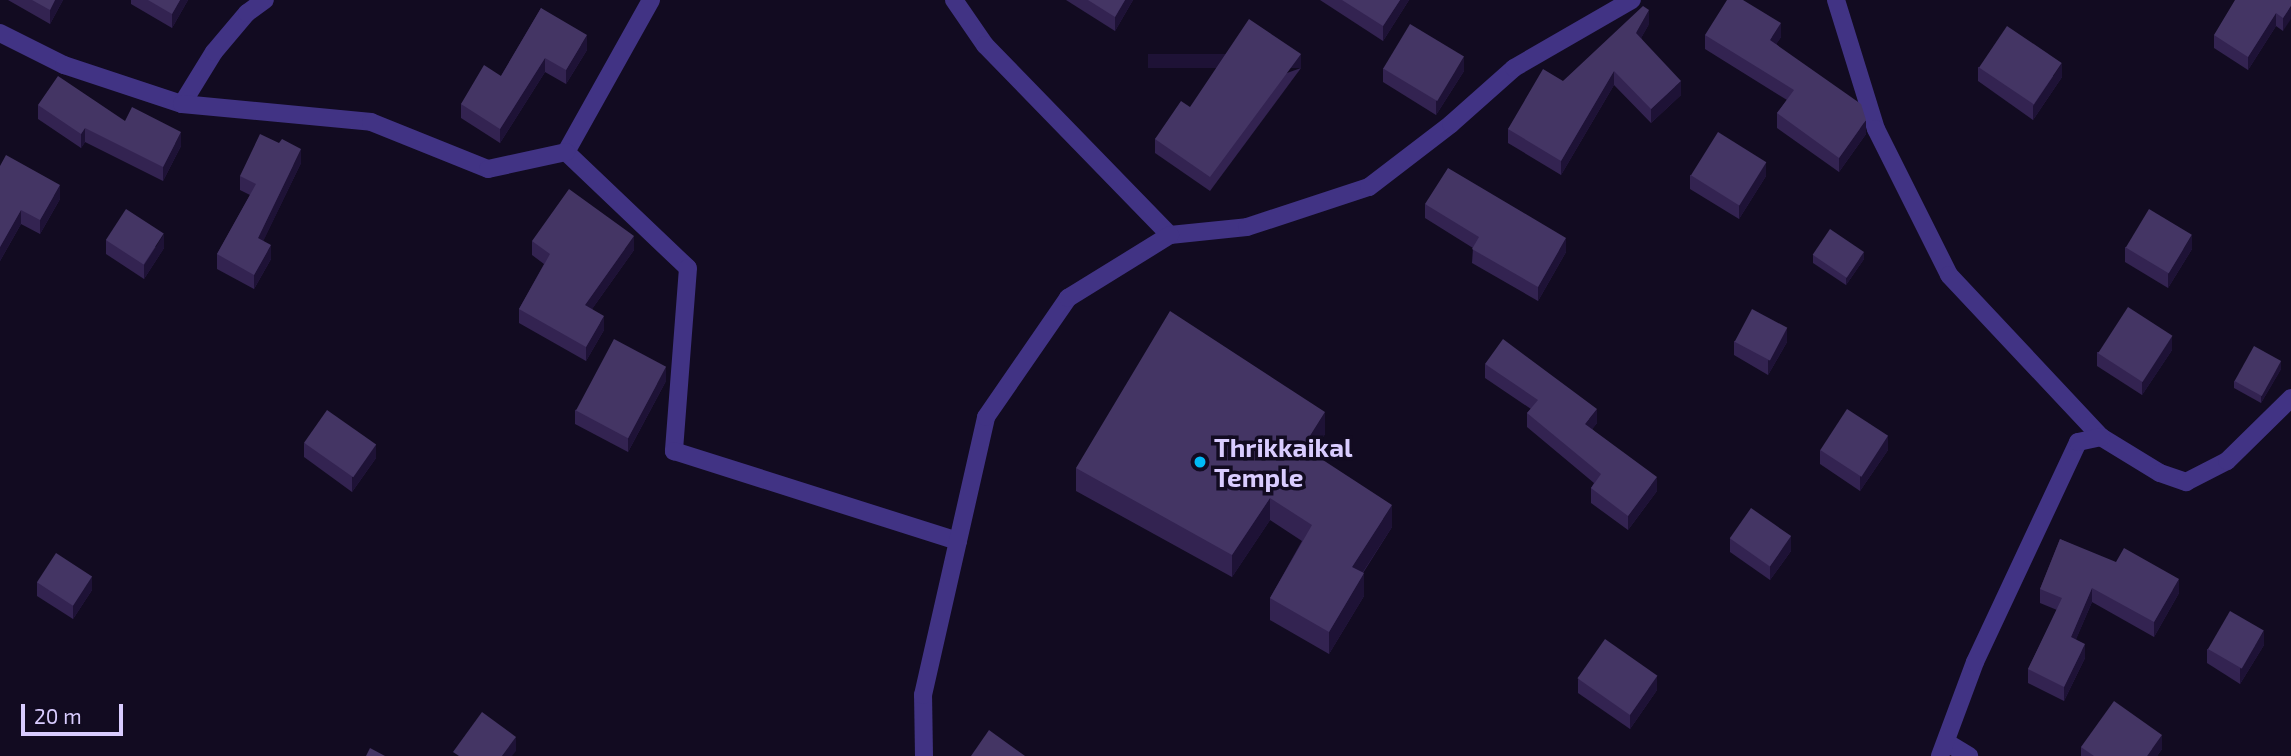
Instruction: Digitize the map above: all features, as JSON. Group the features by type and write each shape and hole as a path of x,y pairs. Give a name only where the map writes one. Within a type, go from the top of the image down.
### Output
{"street":[{"path":"182,104 214,52 247,13 265,0"},
{"path":"0,33 64,65 182,104 370,122 488,169 566,152 651,0"},
{"path":"954,0 985,46 1170,235"},
{"path":"924,756 923,695 986,417 1068,298 1170,235 1247,226 1368,187 1514,68 1632,0"},
{"path":"1836,0 1876,129 1949,275 2101,437 2160,473 2186,482 2227,461 2291,398"},
{"path":"566,152 688,268 674,451 958,541"},
{"path":"1969,756 1943,749 1975,662 2078,442 2101,437"}],"building":[{"path":"32,0 55,0 50,10"},
{"path":"148,0 180,0 172,14"},
{"path":"1088,0 1125,0 1115,17"},
{"path":"1342,0 1400,0 1383,26"},
{"path":"1727,0 1743,0 1781,23 1770,40 1861,104 1866,120 1839,158 1777,113 1794,90 1705,35"},
{"path":"2235,0 2291,0 2291,6 2283,18 2276,13 2248,57 2214,35"},
{"path":"1643,6 1649,10 1636,33 1681,81 1651,109 1614,71 1561,161 1508,129 1543,69 1563,81"},
{"path":"541,8 587,35 566,70 545,58 500,129 461,104 484,65 501,76"},
{"path":"1249,19 1301,54 1210,177 1155,139 1181,101 1190,107"},
{"path":"1410,24 1464,56 1437,101 1383,69"},
{"path":"2007,26 2062,63 2034,104 1979,67"},
{"path":"58,76 125,121 132,107 181,132 163,167 85,128 81,134 38,105"},
{"path":"1718,132 1766,162 1739,205 1691,175"},
{"path":"260,134 279,143 282,139 301,149 258,238 271,245 254,275 217,254 256,184 240,176"},
{"path":"6,155 60,185 40,220 21,210 0,247 0,166"},
{"path":"1448,168 1566,238 1538,287 1472,249 1479,237 1425,204"},
{"path":"569,189 634,236 585,305 604,316 586,347 519,309 550,254 532,241"},
{"path":"126,209 164,234 144,265 106,240"},
{"path":"2149,209 2192,235 2169,273 2126,248"},
{"path":"1830,229 1864,252 1847,278 1813,255"},
{"path":"2128,307 2172,336 2142,382 2098,353"},
{"path":"1752,309 1787,328 1770,360 1735,342"},
{"name":"Thrikkaikal Temple","path":"1170,311 1325,412 1303,447 1392,505 1352,567 1364,573 1329,632 1270,598 1312,525 1270,498 1232,555 1076,468"},
{"path":"614,339 666,367 628,438 576,411"},
{"path":"1503,339 1597,409 1585,424 1657,477 1628,516 1591,488 1601,474 1527,413 1538,400 1485,364"},
{"path":"2254,346 2281,361 2262,396 2235,381"},
{"path":"1847,409 1888,436 1861,477 1820,450"},
{"path":"327,410 376,444 353,477 304,443"},
{"path":"1751,508 1791,536 1770,566 1730,538"},
{"path":"2060,539 2116,562 2124,548 2179,579 2154,622 2092,588 2071,637 2085,644 2064,687 2028,669 2062,598 2040,589"},
{"path":"56,553 92,576 73,606 37,582"},
{"path":"2230,611 2264,630 2242,669 2208,649"},
{"path":"1605,639 1657,676 1630,715 1577,678"},
{"path":"2114,701 2162,735 2147,756 2094,756 2081,747"},
{"path":"482,712 516,737 502,756 459,756 453,752"},
{"path":"989,730 1025,756 971,756"},
{"path":"370,748 385,756 366,756"}],"place":[{"name":"Thrikkaikal Temple","path":"1200,462"}]}
